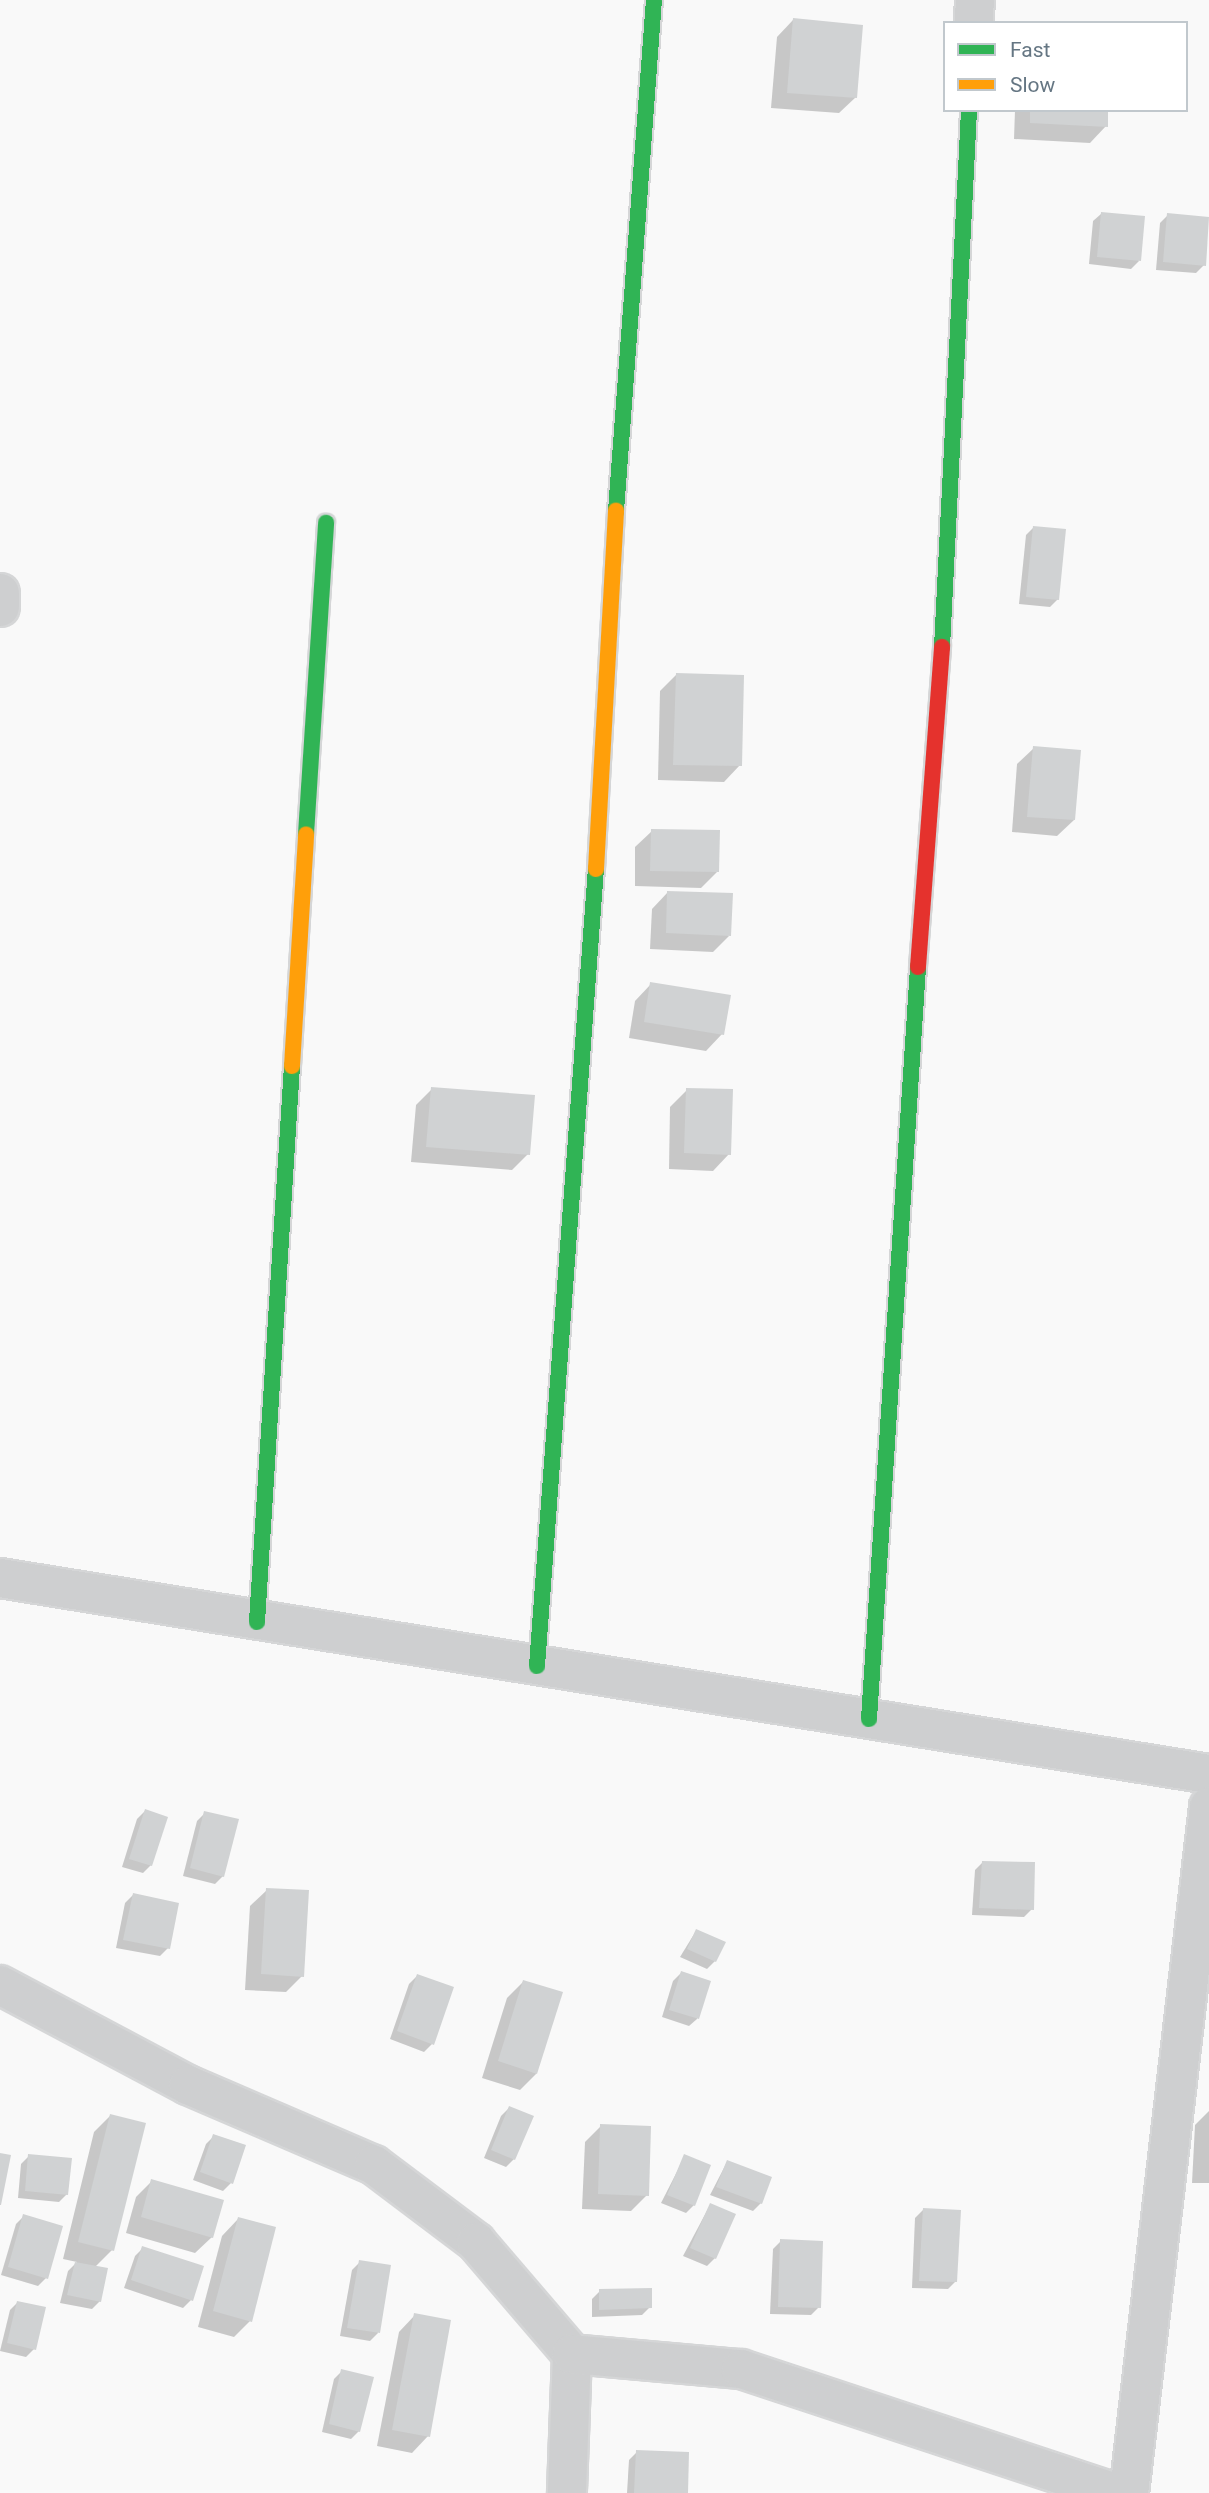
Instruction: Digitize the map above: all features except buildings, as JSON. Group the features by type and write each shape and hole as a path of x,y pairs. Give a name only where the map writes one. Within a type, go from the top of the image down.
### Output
{"street":[{"path":"537,1666 586,1041 620,442 654,0"},
{"path":"974,21 975,0"},
{"path":"869,1719 897,1253 946,597 969,112"},
{"path":"257,1622 326,523"},
{"path":"0,593 0,607"},
{"path":"0,1578 257,1622 1209,1774"},
{"path":"1129,2493 1209,1807"},
{"path":"0,1985 188,2085 374,2165 475,2242 572,2354 567,2493"},
{"path":"572,2354 741,2369 1116,2493"}],"traffic: fast":[{"path":"616,511 654,0"},
{"path":"942,647 969,112"},
{"path":"306,834 326,523"},
{"path":"537,1666 596,869"},
{"path":"869,1719 918,967"},
{"path":"257,1622 292,1066"}],"traffic: slow":[{"path":"596,869 616,511"},
{"path":"292,1066 306,834"}],"traffic: jam":[{"path":"918,967 942,647"}]}
